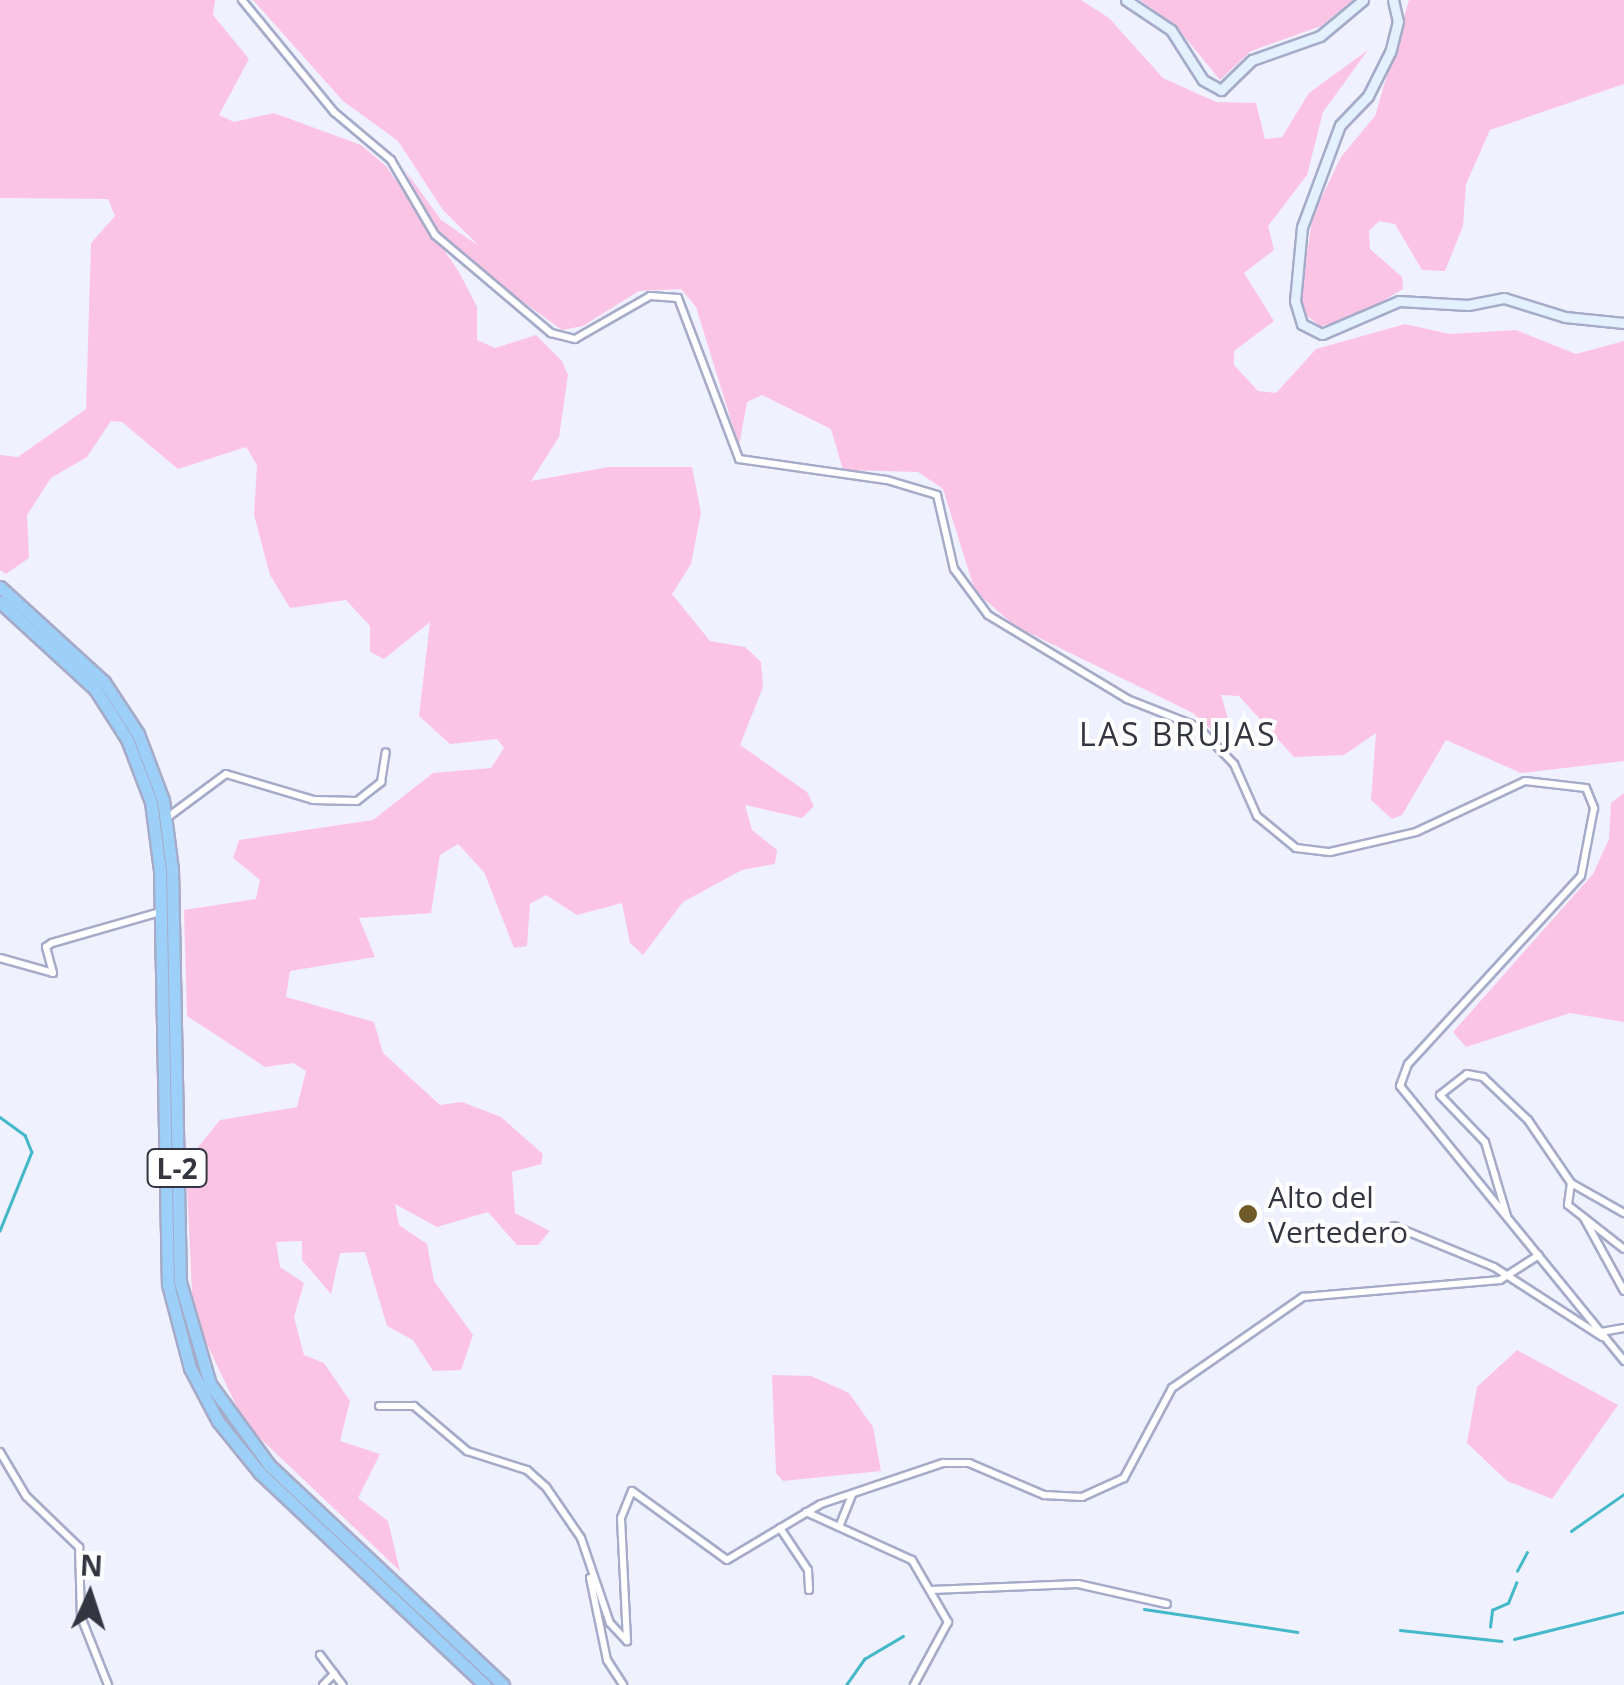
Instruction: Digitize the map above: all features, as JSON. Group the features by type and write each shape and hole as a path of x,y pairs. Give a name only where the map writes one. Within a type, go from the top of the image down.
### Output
{"highway":[{"name":"L-2","path":"0,587 87,662 118,700 148,757 167,818 178,1260 197,1354 256,1451 503,1685"},
{"name":"L-2","path":"0,602 78,670 127,740 155,820 166,1261 190,1368 218,1422 260,1473 485,1685"}],"main road":[{"path":"1126,0 1170,30 1203,80 1221,90 1252,60 1320,36 1363,0"},
{"path":"1393,0 1398,21 1390,52 1368,96 1340,125 1302,227 1295,300 1302,324 1322,334 1399,301 1468,305 1504,298 1564,317 1624,323"}],"street":[{"path":"242,0 334,112 396,166 435,235 551,333 575,339 650,296 672,295 687,310 739,460 895,481 937,495 954,569 1002,628 1069,659 1127,699 1198,727 1234,764 1257,816 1296,848 1344,848 1404,836 1526,781 1588,790 1592,799 1582,876 1503,954 1401,1076 1404,1096 1624,1360"},
{"path":"167,818 226,774 312,800 358,801 381,782 386,752"},
{"path":"0,958 53,973 46,947 160,911"},
{"path":"1507,1217 1495,1160 1472,1125 1444,1105 1446,1083 1484,1077 1533,1125 1571,1183 1624,1213"},
{"path":"1571,1183 1564,1200 1624,1249"},
{"path":"1584,1217 1624,1291"},
{"path":"1394,1226 1512,1278 1608,1340"},
{"path":"379,1406 414,1406 467,1451 532,1474 562,1504 610,1623 626,1641 621,1518 632,1491 727,1560 806,1512 853,1492 958,1462 1054,1498 1093,1494 1131,1470 1172,1388 1303,1296 1512,1278 1539,1255"},
{"path":"1601,1332 1624,1328"},
{"path":"0,1452 26,1496 79,1547 81,1617 108,1685"},
{"path":"840,1528 853,1492"},
{"path":"806,1512 901,1549 930,1590 947,1627 914,1685"},
{"path":"780,1528 808,1570 810,1590"},
{"path":"591,1574 595,1617 623,1685"},
{"path":"930,1590 1078,1584 1167,1604"},
{"path":"320,1655 343,1685"},
{"path":"323,1685 334,1674"}],"shaded area":[{"path":"0,0 215,0 213,15 249,59 219,115 234,122 274,113 361,145 386,166 459,272 477,307 477,340 495,348 536,335 562,361 568,375 559,437 531,481 608,467 692,467 701,513 691,564 672,594 710,641 745,647 761,662 763,687 740,745 807,792 814,806 802,818 745,805 752,830 777,850 775,864 742,870 683,902 643,955 630,943 622,903 577,915 546,895 530,904 527,946 514,948 484,872 458,844 440,855 431,913 359,918 375,957 290,971 286,997 374,1022 383,1053 440,1105 462,1102 501,1117 543,1154 541,1164 512,1172 515,1213 550,1231 538,1245 517,1245 488,1212 437,1227 395,1204 399,1225 427,1244 434,1281 473,1335 461,1370 433,1371 413,1340 387,1326 365,1252 340,1253 331,1294 302,1260 302,1241 276,1242 280,1267 304,1283 294,1317 304,1355 324,1363 350,1401 340,1441 380,1454 358,1498 388,1521 400,1571 245,1424 193,1315 186,1162 220,1120 297,1107 306,1071 293,1063 265,1067 187,1016 184,910 256,899 260,880 233,858 239,840 373,820 433,773 491,768 504,748 497,739 450,744 419,716 430,622 384,659 370,652 370,626 346,600 290,608 270,575 254,515 257,465 246,447 178,469 122,422 111,421 87,457 51,478 27,515 29,558 6,574 0,570 0,455 18,457 86,409 91,243 115,216 108,199 0,198"},
{"path":"253,0 1081,0 1109,18 1163,78 1216,102 1256,103 1265,139 1282,137 1309,93 1368,50 1323,112 1307,175 1268,226 1274,250 1244,273 1274,321 1234,351 1234,365 1258,391 1276,393 1316,349 1405,324 1450,334 1516,330 1576,354 1624,341 1624,761 1521,773 1446,740 1402,815 1392,819 1371,800 1376,733 1344,755 1294,757 1239,696 1221,695 1232,732 1227,744 1193,713 1015,626 975,591 943,489 918,472 843,470 831,429 762,395 747,402 739,446 696,307 681,289 639,291 583,326 562,330 478,269 434,228 405,170 441,220 479,246 443,210 398,141 343,101"},
{"path":"1140,0 1353,0 1321,26 1251,51 1220,80 1174,24"},
{"path":"1409,0 1624,0 1624,84 1490,130 1466,184 1463,226 1445,271 1422,270 1395,224 1379,221 1369,231 1370,249 1402,277 1403,289 1353,319 1320,326 1302,312 1301,292 1313,215 1341,157 1375,116"},
{"path":"1624,793 1624,1022 1570,1013 1466,1047 1453,1032 1593,874 1609,839 1611,803"},
{"path":"1517,1350 1618,1405 1552,1499 1507,1481 1467,1443 1477,1387"},
{"path":"772,1375 811,1376 849,1393 873,1427 881,1471 783,1481 776,1473"}],"waterway":[{"path":"0,1117 25,1135 32,1152 0,1231"},
{"path":"1571,1531 1624,1494"},
{"path":"1517,1571 1527,1552"},
{"path":"1490,1627 1492,1610 1508,1603 1516,1583"},
{"path":"1144,1609 1297,1632"},
{"path":"1514,1639 1624,1612"},
{"path":"1400,1630 1501,1641"},
{"path":"846,1685 864,1659 903,1636"}],"place":[{"name":"Alto del Vertedero","path":"1248,1214"}],"district":[{"name":"LAS BRUJAS","path":"1178,734"}]}
